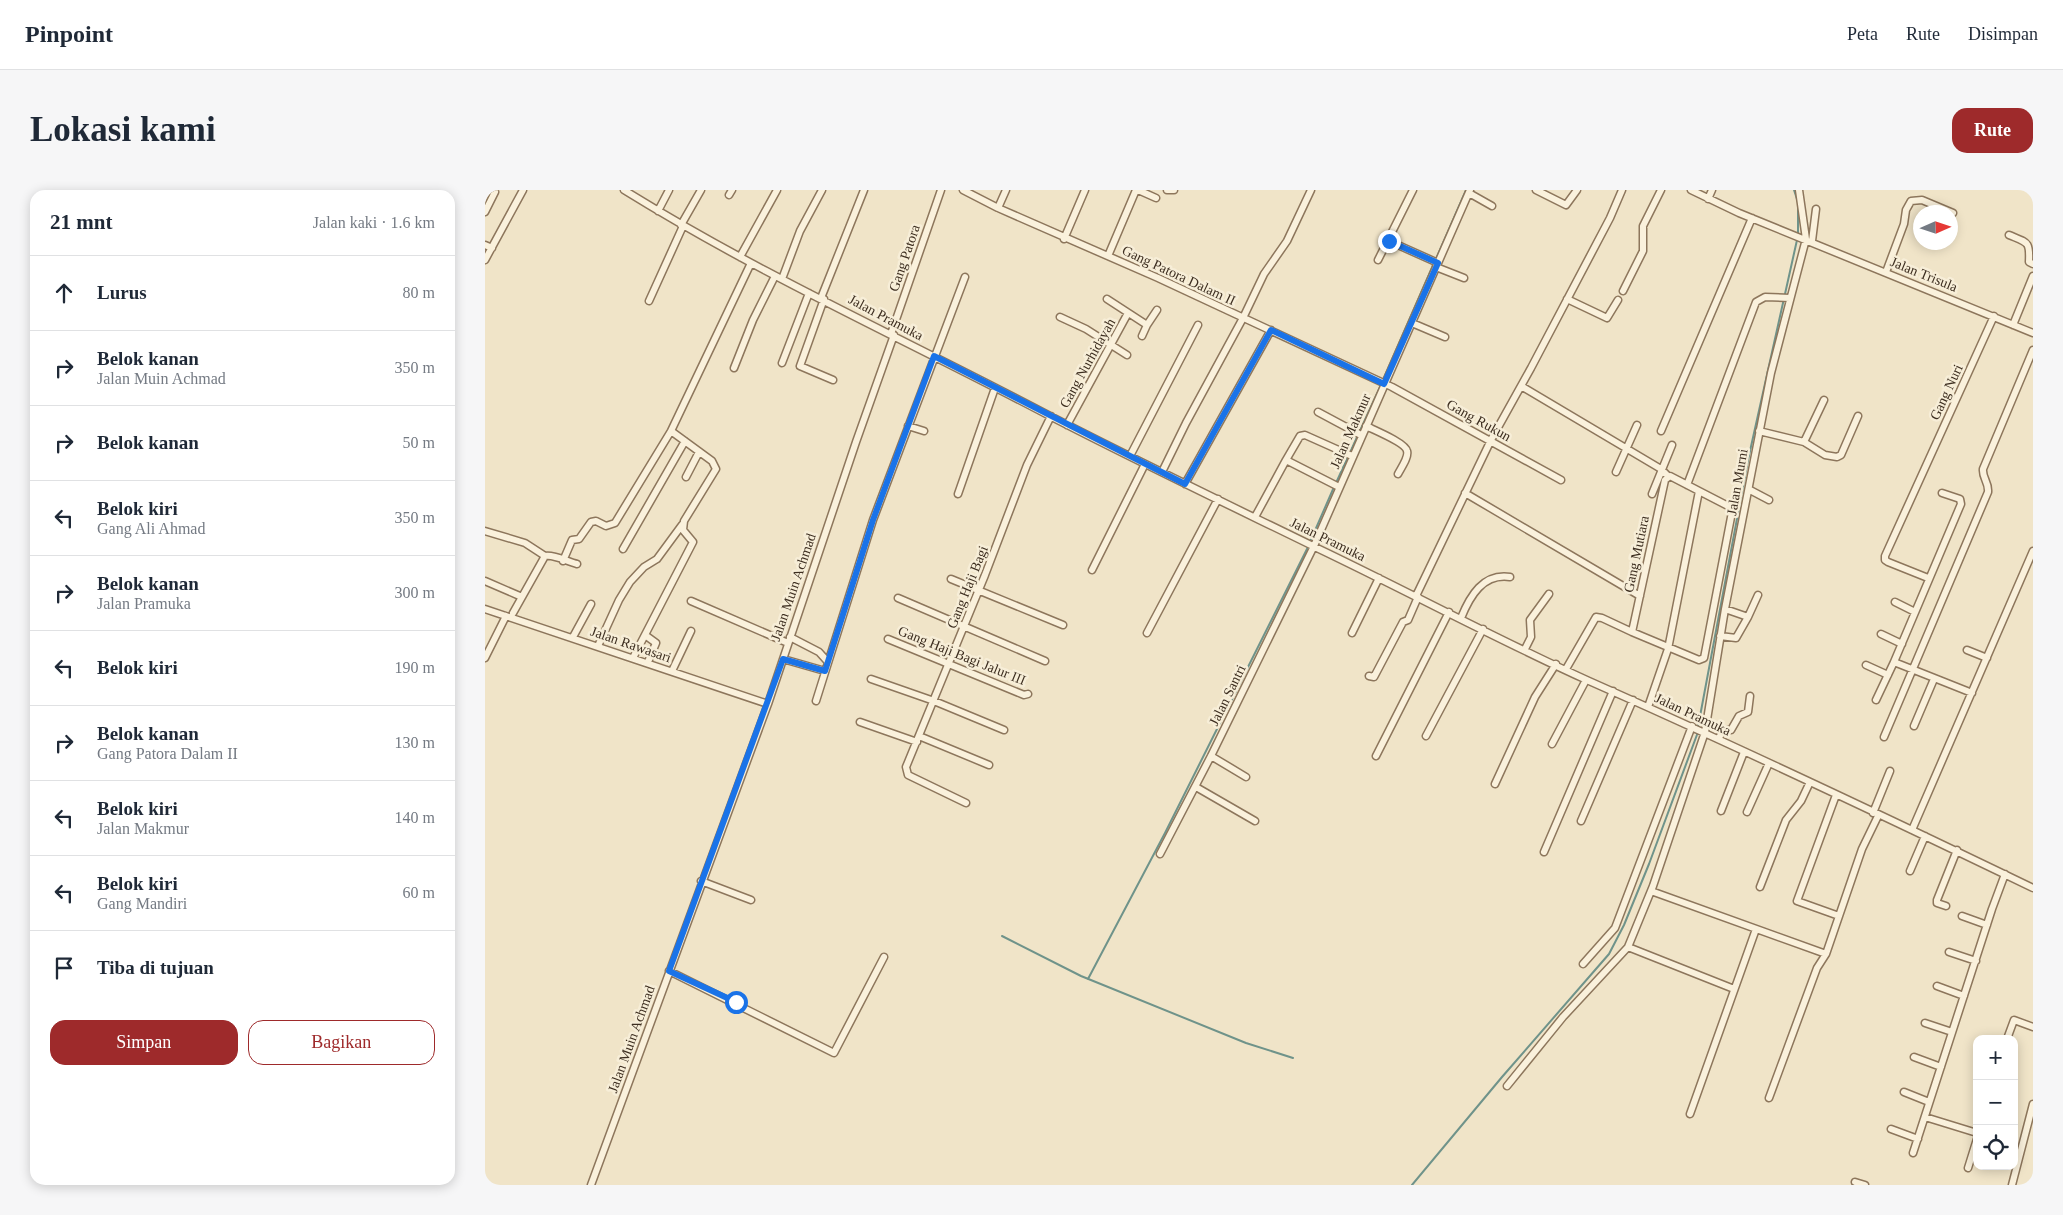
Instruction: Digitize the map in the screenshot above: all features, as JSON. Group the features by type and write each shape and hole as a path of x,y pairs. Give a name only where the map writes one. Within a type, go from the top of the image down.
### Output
{"street":[{"path":"485,260 523,190"},
{"name":"Jalan Pramuka","path":"625,190 682,226 779,278 823,298 1185,484 1586,680 1719,738 1744,752 1811,782 1876,815 1957,850 2033,888"},
{"path":"658,210 669,190"},
{"path":"649,301 682,226 701,190"},
{"path":"741,257 777,190"},
{"path":"734,368 753,320 779,278 800,231 822,190"},
{"path":"833,380 804,369 801,366 823,298 864,190"},
{"name":"Gang Patora","path":"893,335 941,190"},
{"name":"Gang Patora Dalam II","path":"963,190 1064,239 1108,256 1382,383"},
{"path":"998,208 1006,190"},
{"path":"1064,239 1085,190"},
{"path":"1108,256 1137,190 1156,198"},
{"path":"1167,190 1174,190"},
{"path":"1161,472 1185,423 1243,318 1264,274 1287,241 1311,190"},
{"path":"1378,260 1413,190"},
{"path":"1536,190 1566,205 1577,190"},
{"path":"1369,676 1374,676 1403,622 1408,620 1417,596 1491,440 1521,386 1622,190"},
{"path":"1623,291 1643,251 1643,226 1661,190"},
{"path":"1661,431 1752,218 1691,190"},
{"path":"1708,199 1712,190"},
{"path":"1799,190 1806,239"},
{"path":"1470,191 1492,206"},
{"name":"Jalan Makmur","path":"1314,546 1359,433 1366,426 1382,383 1412,323 1436,263 1470,191"},
{"path":"485,212 495,192"},
{"path":"1886,272 1904,224 1906,210 1911,201 1922,200 1934,205"},
{"path":"1806,239 1815,209"},
{"name":"Jalan Trisula","path":"1752,218 2033,333"},
{"path":"2009,235 2029,245 2029,262 2033,264"},
{"name":"Jalan Murni","path":"1628,947 1651,891 1705,732 1739,513 1749,490 1785,297 1806,239"},
{"path":"1389,241 1464,278"},
{"path":"485,244 492,248"},
{"path":"563,561 572,540 579,539 591,522 606,526 615,523 671,431 751,263"},
{"path":"2013,325 2033,276"},
{"path":"816,700 873,520 965,277"},
{"path":"782,363 809,293"},
{"path":"1687,485 1756,302 1761,298 1785,297"},
{"path":"1567,298 1607,318 1618,300"},
{"path":"1107,299 1147,325"},
{"path":"1142,336 1157,310"},
{"name":"Gang Nurhidayah","path":"1067,425 1129,313"},
{"name":"Gang Nuri","path":"1928,578 1885,560 1994,316"},
{"path":"1060,317 1111,344 1127,355"},
{"path":"1412,323 1445,337"},
{"path":"1130,456 1198,325"},
{"path":"1185,484 1271,330"},
{"name":"Jalan Muin Achmad","path":"591,1185 783,659 893,335"},
{"path":"1884,737 1988,492 1988,482 1983,469 2033,350"},
{"name":"Gang Rukun","path":"1382,383 1491,440 1561,480"},
{"path":"1521,386 1661,469 1668,476 1739,513 1704,658 1699,660 1668,649 1602,618 1596,617 1566,669"},
{"path":"957,494 995,388"},
{"path":"1805,442 1824,400"},
{"path":"1318,412 1359,433"},
{"name":"Gang Haji Bagi","path":"966,803 908,775 906,767 965,625 1027,465 1051,416"},
{"path":"1759,431 1805,442 1825,455 1837,457 1841,454 1858,416"},
{"path":"1616,472 1637,425"},
{"path":"908,426 924,431"},
{"path":"1366,426 1402,444 1407,449 1408,453 1398,474"},
{"path":"597,646 630,582 644,567 657,559 683,524 716,469 715,464 671,431"},
{"path":"1255,517 1300,436 1305,435 1350,455"},
{"path":"623,549 685,441"},
{"path":"1652,494 1672,445"},
{"path":"686,477 699,452"},
{"path":"1286,460 1337,486"},
{"path":"1092,570 1145,464"},
{"name":"Gang Mutiara","path":"1632,632 1664,484 1668,476"},
{"path":"1749,490 1769,500"},
{"path":"1648,707 1668,649 1699,491"},
{"path":"1465,493 1640,596"},
{"path":"1876,700 1902,644 1928,578 1961,504 1960,500 1942,493"},
{"path":"1147,633 1218,499"},
{"path":"633,658 693,542 683,530 683,524"},
{"path":"485,531 525,543 545,556 551,555 563,561 577,564"},
{"name":"Jalan Santri","path":"1160,854 1196,787 1314,546"},
{"path":"1912,830 2033,551"},
{"path":"513,613 545,556"},
{"path":"1461,618 1479,586 1493,577 1510,577"},
{"path":"1352,633 1379,578"},
{"path":"951,579 1063,625"},
{"path":"485,581 522,597"},
{"path":"1525,650 1531,637 1530,620 1537,608 1544,604 1549,594"},
{"path":"1720,636 1736,638 1758,594"},
{"path":"898,598 965,625 1045,661"},
{"path":"691,602 819,652 828,662"},
{"path":"1895,602 1915,612"},
{"path":"573,637 591,604"},
{"path":"1725,608 1748,617"},
{"name":"Jalan Rawasari","path":"485,609 573,637 767,704"},
{"path":"1376,756 1449,612"},
{"path":"485,658 488,643 506,616"},
{"path":"1426,736 1483,629"},
{"path":"672,671 691,631"},
{"path":"1881,634 1902,644"},
{"path":"645,635 656,643 647,662"},
{"name":"Gang Haji Bagi Jalur III","path":"888,639 1024,695 1027,694"},
{"path":"1967,650 1987,658"},
{"path":"783,659 825,671"},
{"path":"1894,662 1972,693"},
{"path":"1495,784 1539,689 1556,664"},
{"path":"1866,665 1888,675"},
{"path":"871,679 934,701 1003,730"},
{"path":"1914,726 1934,679"},
{"path":"1552,744 1586,680"},
{"path":"1544,852 1613,691"},
{"path":"1719,738 1723,730 1731,730 1739,716 1748,712 1751,696"},
{"path":"1581,821 1633,700"},
{"path":"859,722 918,739 989,765"},
{"path":"1583,964 1615,928 1692,726"},
{"path":"1721,810 1744,752"},
{"path":"1211,756 1246,777"},
{"path":"1747,812 1769,763"},
{"path":"1769,1098 1817,968 1826,954 1890,771"},
{"path":"1760,887 1786,820 1801,802 1811,782"},
{"path":"1196,787 1255,822"},
{"path":"1836,795 1797,901 1839,916"},
{"path":"1910,871 1925,836"},
{"path":"1946,906 1937,903 1937,900 1957,850"},
{"path":"1913,1153 2005,874"},
{"path":"701,881 751,900"},
{"path":"1651,891 1826,954"},
{"path":"1962,916 1987,925"},
{"path":"1691,1114 1756,928"},
{"path":"1507,1086 1563,1017 1628,947 1734,989"},
{"path":"1949,952 1976,961"},
{"path":"669,971 834,1053 884,957"},
{"path":"1937,986 1964,996"},
{"path":"2008,1035 2014,1020 2033,1027"},
{"path":"1925,1023 1952,1032"},
{"path":"1914,1057 1941,1067"},
{"path":"1904,1092 1929,1102"},
{"path":"2012,1185 2033,1104"},
{"path":"1925,1117 1973,1132"},
{"path":"1891,1129 1918,1139"},
{"path":"2018,1145 2023,1146"},
{"path":"1968,1168 1973,1152"},
{"path":"1855,1182 1865,1185"}],"waterway":[{"path":"1436,259 1466,190"},
{"path":"1794,190 1798,202 1798,235"},
{"path":"1698,727 1748,460 1797,240"},
{"path":"1383,380 1434,263"},
{"path":"1336,483 1381,385"},
{"path":"1310,542 1334,487"},
{"path":"1088,979 1165,833 1308,547"},
{"path":"1412,1185 1502,1077 1609,954 1624,925 1649,864 1698,732"},
{"path":"1002,936 1081,976 1246,1043 1293,1058"}],"route":[{"path":"736,1002 669,971 783,659 825,671 873,520 934,356 1185,484 1271,330 1384,384 1438,263 1389,241"}]}
